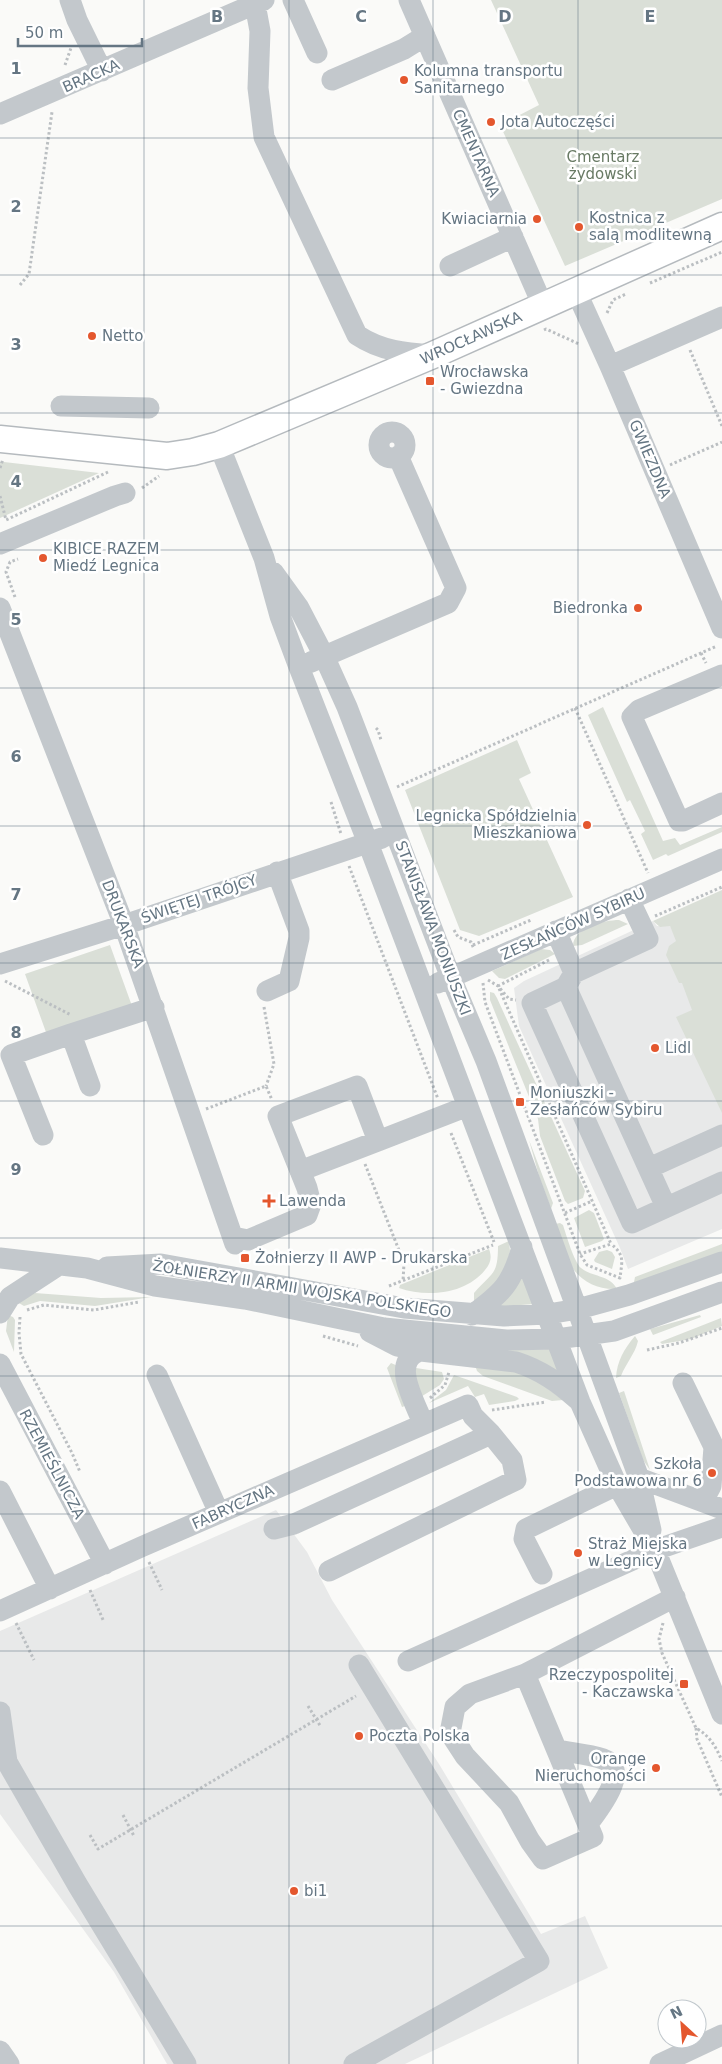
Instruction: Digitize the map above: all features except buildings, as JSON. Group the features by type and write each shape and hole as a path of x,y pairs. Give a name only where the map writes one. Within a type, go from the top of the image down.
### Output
{"main road":[{"name":"WROCŁAWSKA","path":"1,449 167,456 219,445 433,355 722,226"}],"street":[{"path":"70,0 77,20 102,71"},
{"path":"293,0 317,53"},
{"name":"CMENTARNA","path":"409,0 543,306"},
{"path":"259,2 258,88 264,137 357,335 366,341 397,352 433,355"},
{"name":"BRACKA","path":"0,114 56,92 259,2"},
{"path":"332,80 404,49 425,36"},
{"path":"450,266 514,237"},
{"name":"GWIEZDNA","path":"576,291 722,628"},
{"path":"610,366 722,317"},
{"path":"61,406 149,408"},
{"name":"STANISŁAWA MONIUSZKI","path":"219,445 264,558 280,616 424,989 580,1402 617,1485 656,1550"},
{"path":"299,666 448,602 456,588 398,456"},
{"path":"0,544 125,493"},
{"name":"STANISŁAWA MONIUSZKI","path":"264,558 298,608 324,656 347,707 397,833 486,1061 578,1309 639,1478 656,1550"},
{"name":"DRUKARSKA","path":"8,604 154,1006 234,1240 248,1240 306,1215 310,1204 300,1171"},
{"path":"722,675 639,710 632,717 679,821 684,821 722,803"},
{"name":"ŚWIĘTEJ TRÓJCY","path":"0,964 124,925 277,872 339,841 368,843 397,833"},
{"name":"ZESŁAŃCÓW SYBIRU","path":"424,989 481,966 556,931 722,859"},
{"path":"267,991 289,981 299,938 299,931 277,872"},
{"path":"629,899 648,939 570,980 532,1003 632,1223 722,1182"},
{"path":"556,931 570,980 666,1207"},
{"path":"43,1135 11,1055 154,1006"},
{"path":"71,1034 90,1086"},
{"path":"369,1145 357,1086 278,1116 300,1171 369,1145 468,1106"},
{"path":"648,1168 722,1134"},
{"path":"472,1315 491,1301 507,1285 516,1269 522,1247"},
{"name":"ŻOŁNIERZY II ARMII WOJSKA POLSKIEGO","path":"0,1258 87,1268 155,1286 245,1298 384,1328 467,1338 506,1340 557,1339 587,1336 639,1323 722,1292"},
{"name":"ŻOŁNIERZY II ARMII WOJSKA POLSKIEGO","path":"87,1268 161,1264 404,1308 472,1315 504,1316 548,1314 578,1309 629,1296 722,1262"},
{"path":"0,1313 10,1297 59,1265"},
{"path":"351,1322 397,1346 516,1362 528,1366 557,1382 580,1402"},
{"path":"421,1350 407,1360 404,1370 423,1423"},
{"name":"RZEMIEŚLNICZA","path":"0,1364 105,1564"},
{"path":"157,1375 220,1513"},
{"path":"639,1478 712,1505 711,1486 714,1447 683,1382"},
{"path":"329,1572 516,1480 512,1460 470,1410"},
{"name":"FABRYCZNA","path":"4,1609 423,1423 470,1410"},
{"path":"274,1529 294,1524 491,1434"},
{"path":"542,1574 524,1539 526,1529 617,1485"},
{"path":"0,1492 50,1588"},
{"path":"408,1661 656,1550 722,1527"},
{"path":"656,1550 722,1714"},
{"path":"526,1674 593,1837 543,1859 530,1841 509,1803 465,1756 450,1733 454,1707 470,1694 526,1674 675,1597"},
{"path":"354,2064 539,1961 359,1665"},
{"path":"0,1712 4,1764 186,2064"},
{"path":"557,1750 602,1758 613,1766 615,1772 614,1782 588,1824"},
{"path":"660,2064 722,2035"},
{"path":"0,2051 9,2064"}],"path":[{"path":"20,284 29,274 45,151 56,92 70,50 77,20"},
{"path":"649,284 722,252"},
{"path":"683,334 722,426"},
{"path":"670,465 722,442"},
{"path":"0,468 1,449"},
{"path":"0,496 1,507 6,520 111,470"},
{"path":"8,604 6,572 10,562 22,557"},
{"path":"398,787 722,643"},
{"path":"575,708 648,872"},
{"path":"378,730 384,747"},
{"path":"395,782 401,795"},
{"path":"331,806 339,841 494,1243 384,1288"},
{"path":"451,923 458,937 471,942 481,966"},
{"path":"498,986 611,1244 620,1253 622,1260 620,1278 587,1265 580,1254 485,1002 484,978 498,986 509,999 532,1003"},
{"path":"0,979 94,1027"},
{"path":"267,991 263,1010 274,1064 266,1086 278,1116"},
{"path":"206,1109 266,1086"},
{"path":"202,1100 209,1118"},
{"path":"369,1145 404,1263 403,1281"},
{"path":"566,1213 592,1201"},
{"path":"580,1254 611,1244"},
{"path":"80,1474 72,1453 21,1354 19,1333 21,1315 33,1307 44,1305 94,1310 148,1300"},
{"path":"647,1350 663,1345 679,1344 722,1328"},
{"path":"321,1335 359,1346"},
{"path":"470,1410 482,1411 546,1402"},
{"path":"148,1562 162,1590"},
{"path":"89,1587 104,1622"},
{"path":"4,1609 34,1660"},
{"path":"659,1639 662,1653 696,1728 697,1739 722,1797"},
{"path":"90,1835 98,1849 356,1696 352,1690"},
{"path":"308,1706 321,1727"},
{"path":"696,1728 705,1733 714,1744 722,1762"},
{"path":"123,1815 134,1836"}],"shaded area":[{"path":"653,921 657,926 670,926 722,1029 722,1229 628,1269 519,1026 514,988 524,981"},
{"path":"276,1510 307,1552 332,1600 439,1764 541,1934 585,1916 608,1968 405,2064 167,2064 114,1972 0,1814 0,1631"}],"green space":[{"name":"Cmentarz żydowski","path":"491,0 722,0 722,199 565,266 500,125 539,105"},
{"path":"0,462 4,462 99,473 0,518"},
{"path":"603,707 663,841 675,838 680,845 722,827 722,832 668,856 666,854 653,860 641,834 645,831 630,800 627,802 588,715"},
{"path":"517,740 531,773 519,779 573,897 479,936 460,930 405,790"},
{"path":"722,890 722,1113 676,1017 692,1010 682,983 679,983 666,955 669,946 676,941 670,926 660,927 653,921"},
{"path":"619,920 628,924 582,945 573,946 578,934 590,926"},
{"path":"110,945 132,1006 47,1035 25,974"},
{"path":"541,949 550,950 555,954 505,979 499,978 492,971"},
{"path":"490,992 494,993 497,998 585,1191 583,1198 568,1204 565,1201 540,1136 538,1119 490,1000"},
{"path":"529,1140 553,1203 551,1209 539,1176"},
{"path":"589,1210 594,1213 604,1239 585,1247 574,1218"},
{"path":"560,1223 563,1225 578,1265 585,1271 610,1281 617,1289 592,1285 573,1269 555,1224"},
{"path":"509,1241 510,1251 503,1278 474,1302 474,1293 490,1277 495,1269 498,1246"},
{"path":"722,1244 722,1253 634,1282 635,1277"},
{"path":"489,1249 491,1257 489,1265 485,1270 477,1278 457,1289 445,1292 422,1293 399,1288 400,1285"},
{"path":"607,1250 612,1252 615,1257 612,1269 594,1260 599,1252"},
{"path":"520,1272 534,1304 497,1307"},
{"path":"35,1293 101,1298 151,1297 95,1306 40,1301 24,1306 17,1302"},
{"path":"8,1315 15,1320 14,1352 6,1331"},
{"path":"700,1315 701,1317 653,1335 650,1329"},
{"path":"721,1318 722,1326 691,1339 662,1344 660,1342"},
{"path":"635,1336 638,1341 635,1350 621,1376 616,1378 622,1355"},
{"path":"552,1349 561,1376 508,1350"},
{"path":"391,1363 398,1366 408,1405 402,1407 387,1368"},
{"path":"475,1365 528,1374 563,1400 552,1401 483,1376 477,1371"},
{"path":"416,1368 442,1372 444,1379 440,1385 419,1398 414,1384"},
{"path":"454,1375 519,1399 489,1405 484,1394 475,1397 468,1386 429,1403 446,1390"},
{"path":"624,1391 650,1470 643,1460 619,1393"}],"place":[{"name":"Kolumna transportu Sanitarnego","path":"404,80"},
{"name":"Jota Autoczęści","path":"491,122"},
{"name":"Kwiaciarnia","path":"537,219"},
{"name":"Kostnica z salą modlitewną","path":"579,227"},
{"name":"Netto","path":"92,336"},
{"name":"Wrocławska - Gwiezdna","path":"430,381"},
{"name":"KIBICE RAZEM Miedź Legnica","path":"43,558"},
{"name":"Biedronka","path":"638,608"},
{"name":"Legnicka Spółdzielnia Mieszkaniowa","path":"587,825"},
{"name":"Lidl","path":"655,1048"},
{"name":"Moniuszki - Zesłańców Sybiru","path":"520,1102"},
{"name":"Lawenda","path":"269,1201"},
{"name":"Żołnierzy II AWP - Drukarska","path":"245,1258"},
{"name":"Szkoła Podstawowa nr 6","path":"712,1473"},
{"name":"Straż Miejska w Legnicy","path":"578,1553"},
{"name":"Rzeczypospolitej - Kaczawska","path":"684,1684"},
{"name":"Poczta Polska","path":"359,1736"},
{"name":"Orange Nieruchomości","path":"656,1768"},
{"name":"bi1","path":"294,1891"}]}
